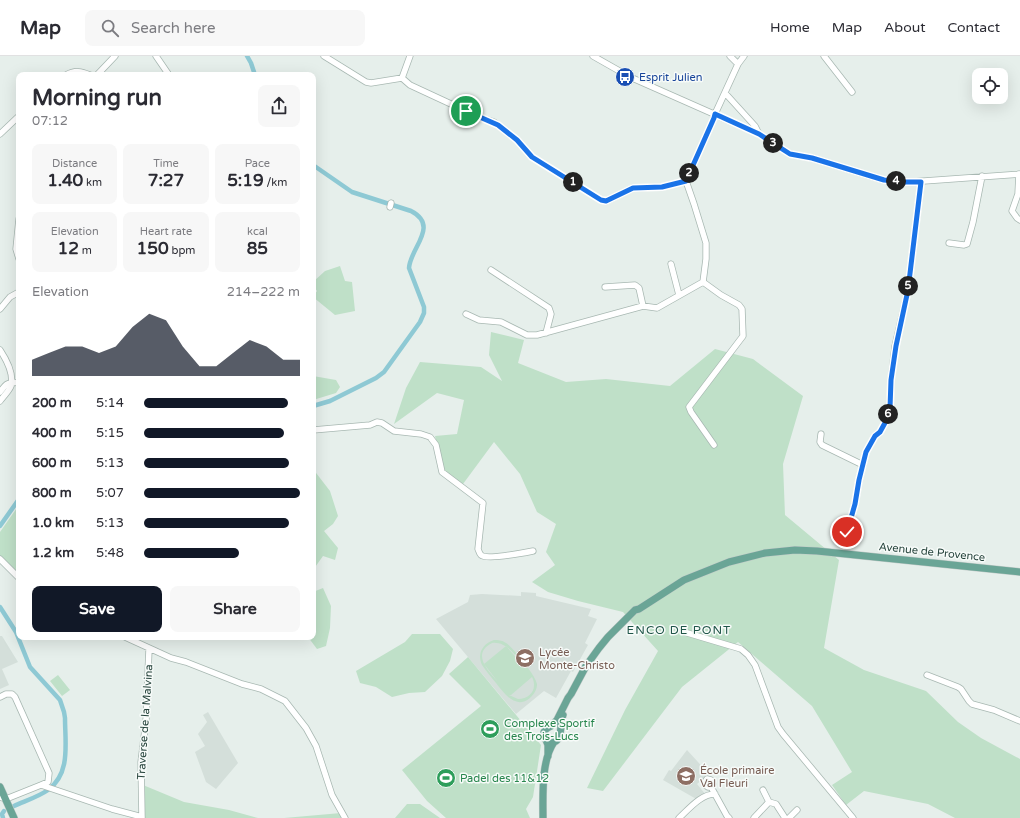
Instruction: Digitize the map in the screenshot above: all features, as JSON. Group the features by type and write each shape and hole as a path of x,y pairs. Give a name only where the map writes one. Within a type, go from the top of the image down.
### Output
{"main road":[{"name":"Avenue de Provence","path":"551,726 558,720 568,698 586,666 608,637 635,610 639,609 684,580 718,566 765,553 795,550 1020,572"},
{"name":"Avenue de Provence","path":"560,732 562,719 571,694"},
{"path":"543,818 543,788 548,756 548,745 544,732 546,728 551,726 557,728 560,732 559,739 554,742 548,756"},
{"path":"546,740 551,743 554,742"},
{"path":"0,787 3,798 14,818"}],"street":[{"path":"100,72 115,56"},
{"path":"156,56 167,72"},
{"path":"324,56 366,82 372,83 402,78"},
{"path":"402,78 410,56"},
{"path":"593,56 630,77 759,134 790,154 812,158 884,180 921,182 1020,174 1018,194 1012,211 1020,220"},
{"path":"730,56 738,64"},
{"path":"703,282 706,259 706,243 686,181 738,64 744,56"},
{"path":"824,56 852,92"},
{"path":"402,78 410,85 498,125 517,140 532,157 601,200 606,201 633,188 662,187 686,181"},
{"path":"725,93 755,126 759,134"},
{"path":"0,134 16,119"},
{"path":"949,243 964,246 967,244 982,176"},
{"path":"847,532 855,504 866,452 886,421 890,408 891,380 896,346 908,290 921,182"},
{"path":"671,264 680,295"},
{"path":"491,270 549,308 551,314 546,333"},
{"path":"466,314 479,320 501,322 532,336 643,306 657,308 703,282"},
{"path":"703,282 741,307 743,328 743,336 733,351 689,407 714,445"},
{"path":"605,287 635,285 639,288 643,306"},
{"path":"0,309 10,297 16,294"},
{"path":"0,350 8,362 11,382 11,387 0,401"},
{"path":"0,392 6,383 16,382"},
{"path":"316,430 370,425 377,422 382,423 394,431 421,434 430,437 436,445 442,472 483,503 478,549 479,553 482,556 489,557 532,552"},
{"path":"821,434 820,442 822,445 863,465"},
{"path":"0,559 16,575"},
{"path":"684,632 741,649 748,655 755,665 778,727 794,749 852,818"},
{"path":"131,640 171,658 192,664 242,684 262,689 285,701 302,722 316,746 332,794 345,818"},
{"name":"Traverse de la Malvina","path":"142,818 141,762 146,721 149,649"},
{"path":"926,675 958,687 972,704 983,706 1020,721"},
{"path":"0,697 6,694 16,696 49,773 48,782 44,786 3,798"},
{"path":"44,786 142,818"},
{"path":"711,787 729,818"},
{"path":"763,790 769,802 776,804 785,818"},
{"path":"679,818 699,800 715,794"},
{"path":"754,818 769,802"},
{"path":"789,818 797,810"}],"shaded area":[{"name":"Lycée Monte-Christo","path":"521,592 536,593 536,596 591,609 588,616 597,619 585,643 588,645 556,698 544,691 516,714 436,619 468,602 470,595 482,594 521,596"},
{"path":"0,636 2,636 18,662 2,669 9,685 0,689"},
{"path":"208,712 238,763 216,789 206,782 195,752 205,746 198,734 207,722 203,715"},
{"name":"École primaire Val Fleuri","path":"687,750 709,774 697,784 706,795 698,800 663,780 669,770 671,771"}],"green space":[{"path":"340,266 345,281 352,282 355,311 335,315 316,299 316,279 325,271"},
{"path":"491,332 524,340 518,363 566,382 606,379 670,386 715,349 753,359 803,396 783,464 785,515 839,560 824,648 864,670 926,691 958,722 981,738 1020,759 1020,818 955,818 928,804 864,791 846,805 832,785 852,772 812,706 738,642 682,687 603,791 587,788 625,710 658,651 623,612 548,592 532,582 555,565 546,552 556,524 537,512 520,474 494,442 463,484 444,471 435,436 457,434 464,400 437,393 394,424 406,388 420,362 481,367 502,381 489,355"},
{"path":"316,377 336,380 340,387 336,393 316,399"},
{"path":"316,473 330,491 338,516 333,524 324,531 338,548 335,560 323,556 316,566"},
{"path":"16,509 16,572 0,556 0,532"},
{"path":"323,588 331,606 330,628 326,646 317,649 310,640 316,640 316,591"},
{"path":"412,634 440,634 453,649 450,661 442,676 425,692 409,693 392,697 376,687 360,683 356,671 405,642"},
{"path":"494,640 503,641 514,650 524,662 537,684 535,692 530,698 519,702 510,699 506,695 482,665 480,653 486,644","holes":["492,643 498,643 506,646 484,664 482,657 486,647","507,648 516,656 527,670","532,677 534,686 529,695 522,699 509,695 511,695"]},
{"name":"Complexe Sportif des Trois-Lucs","path":"468,657 541,745 533,797 526,809 530,818 446,818 427,801 402,770 481,706 449,674"},
{"path":"58,675 70,690 62,696 50,681"},
{"path":"143,785 184,802 229,810 258,818 145,818"},
{"path":"407,804 420,804 440,818 395,818"},
{"path":"341,813 343,818 284,818"}],"waterway":[{"path":"247,56 254,72"},
{"path":"316,167 352,192 411,211 419,217 423,223 423,230 409,268 424,307 424,313 420,322 384,372 376,378 330,401 316,405"},
{"path":"0,526 16,503"},
{"path":"0,607 16,632"},
{"path":"14,806 36,797 48,790 55,783 63,767 66,748 65,718 60,700 30,667 19,640"},
{"path":"3,818 2,814 4,811"}],"place":[{"name":"Esprit Julien","path":"625,77"},
{"name":"Lycée Monte-Christo","path":"525,658"},
{"name":"Complexe Sportif des Trois-Lucs","path":"490,729"},
{"name":"École primaire Val Fleuri","path":"686,776"},
{"name":"Padel des 11&12","path":"446,778"}],"district":[{"name":"ENCO DE PONT","path":"679,630"}],"route":[{"path":"466,111 494,122 517,140 532,157 601,200 606,201 633,188 662,187 686,181 715,114 759,134 790,154 812,158 884,180 921,182 908,290 902,314 891,380 890,408 886,421 866,452 855,504 847,532"}]}
